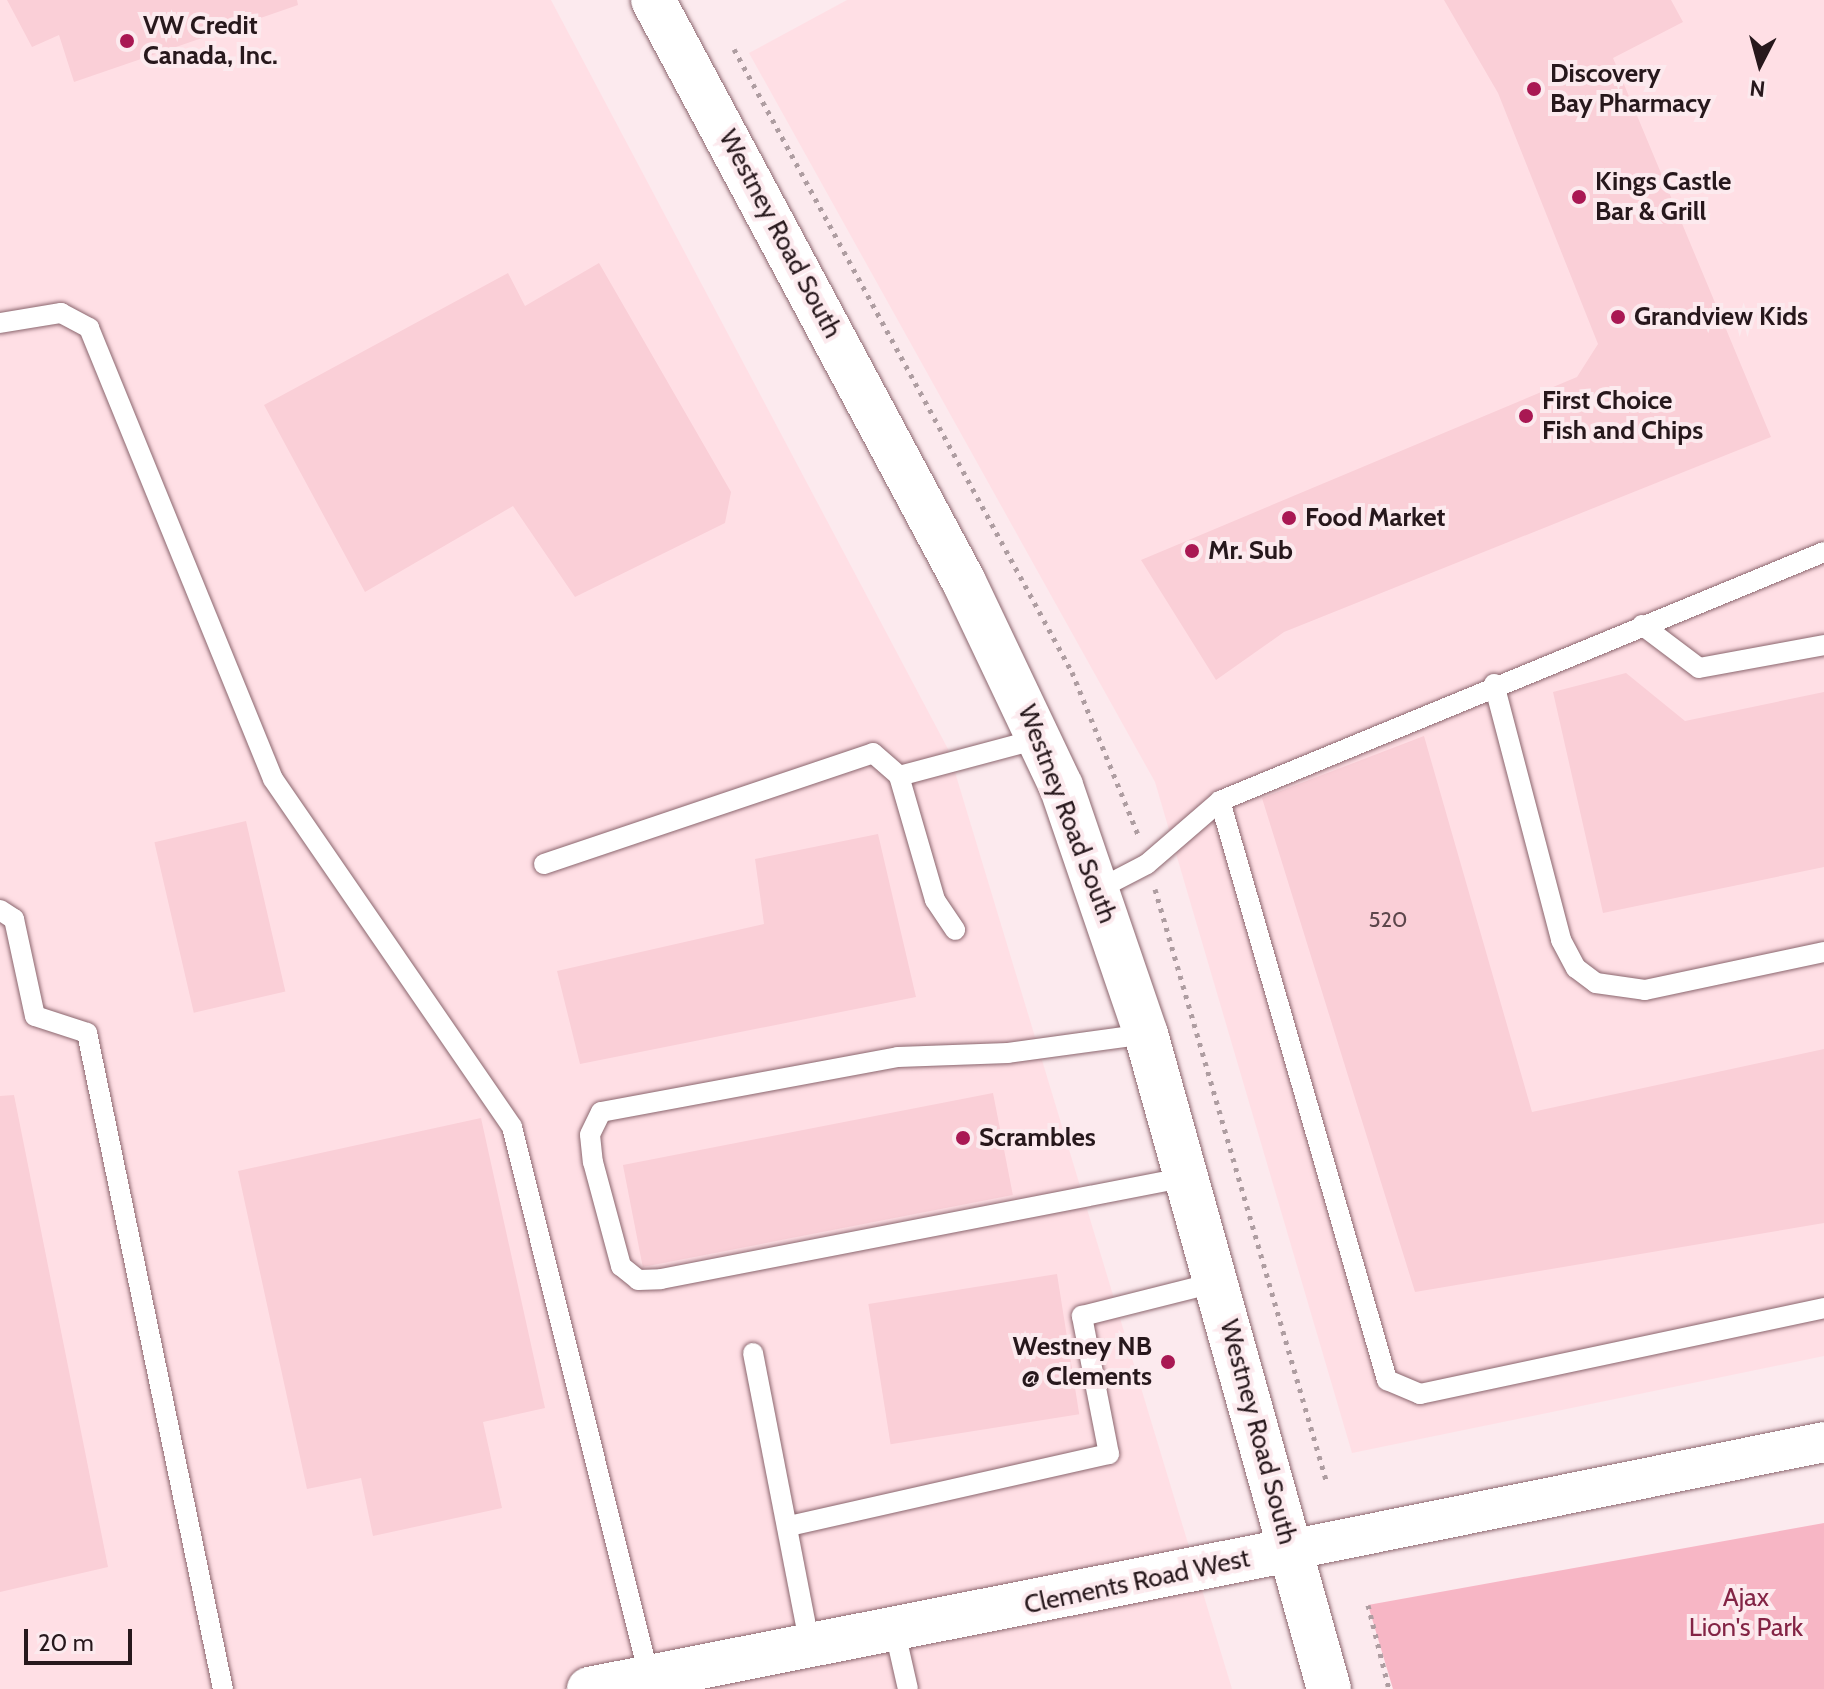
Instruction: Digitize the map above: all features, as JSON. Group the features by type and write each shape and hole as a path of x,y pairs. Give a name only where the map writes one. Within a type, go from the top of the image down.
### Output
{"main road":[{"name":"Westney Road South","path":"668,5 1042,738 1099,889 1146,1034 1329,1689"},
{"name":"Clements Road West","path":"589,1689 895,1632 1290,1550"}],"street":[{"name":"Clements Road West","path":"1290,1550 1824,1442"}],"lane":[{"path":"0,323 61,313 89,328 273,779 512,1127 649,1676"},
{"path":"1099,889 1147,864 1220,801 1494,684 1824,552"},
{"path":"1642,625 1699,668 1824,645"},
{"path":"1494,684 1561,940 1576,968 1596,983 1645,990 1824,952"},
{"path":"899,776 1042,738"},
{"path":"544,864 873,753 899,776 935,900 955,930"},
{"path":"1220,801 1387,1380 1420,1394 1824,1308"},
{"path":"0,910 14,919 35,1016 87,1033 223,1689"},
{"path":"1146,1034 1008,1053 898,1057 601,1112 590,1135 593,1162 621,1266 638,1280 661,1279 1187,1177"},
{"path":"789,1526 1109,1454 1082,1316 1217,1282"},
{"path":"753,1353 789,1526 810,1647"},
{"path":"895,1632 908,1689"}],"path":[{"path":"1368,1605 1389,1689"}],"shaded area":[{"path":"0,0 551,0 948,749 1232,1689 0,1689"},
{"path":"847,0 1824,0 1824,1356 1352,1453 1155,782 749,53"}],"green space":[{"name":"Ajax Lion's Park","path":"1824,1523 1824,1689 1393,1689 1368,1605"}],"building":[{"name":"VW Credit Canada, Inc.","path":"7,0 297,0 298,5 74,82 59,35 32,47"},
{"path":"1444,0 1671,0 1683,22 1613,58 1771,437 1284,632 1216,680 1141,560 1577,377 1598,344 1498,93"},
{"path":"599,263 731,492 725,523 575,597 513,506 365,592 264,405 508,273 525,306"},
{"path":"1626,673 1685,721 1824,692 1824,867 1603,913 1553,692"},
{"path":"1424,736 1532,1112 1824,1049 1824,1223 1415,1292 1262,798"},
{"path":"246,821 285,992 194,1013 154,842"},
{"path":"878,834 916,997 580,1064 557,971 764,924 755,859"},
{"path":"993,1093 1013,1195 643,1267 623,1165"},
{"path":"14,1095 108,1567 0,1592 0,1096"},
{"path":"481,1118 545,1408 483,1422 502,1508 373,1536 361,1478 307,1489 238,1171"},
{"path":"1057,1274 1079,1414 891,1444 868,1304"}],"place":[{"name":"VW Credit Canada, Inc.","path":"127,41"},
{"name":"Discovery Bay Pharmacy","path":"1534,89"},
{"name":"Kings Castle Bar & Grill","path":"1579,197"},
{"name":"Grandview Kids","path":"1618,317"},
{"name":"First Choice Fish and Chips","path":"1526,416"},
{"name":"Food Market","path":"1289,518"},
{"name":"Mr. Sub","path":"1192,551"},
{"name":"Scrambles","path":"963,1138"},
{"name":"Westney NB @ Clements","path":"1168,1362"}]}
